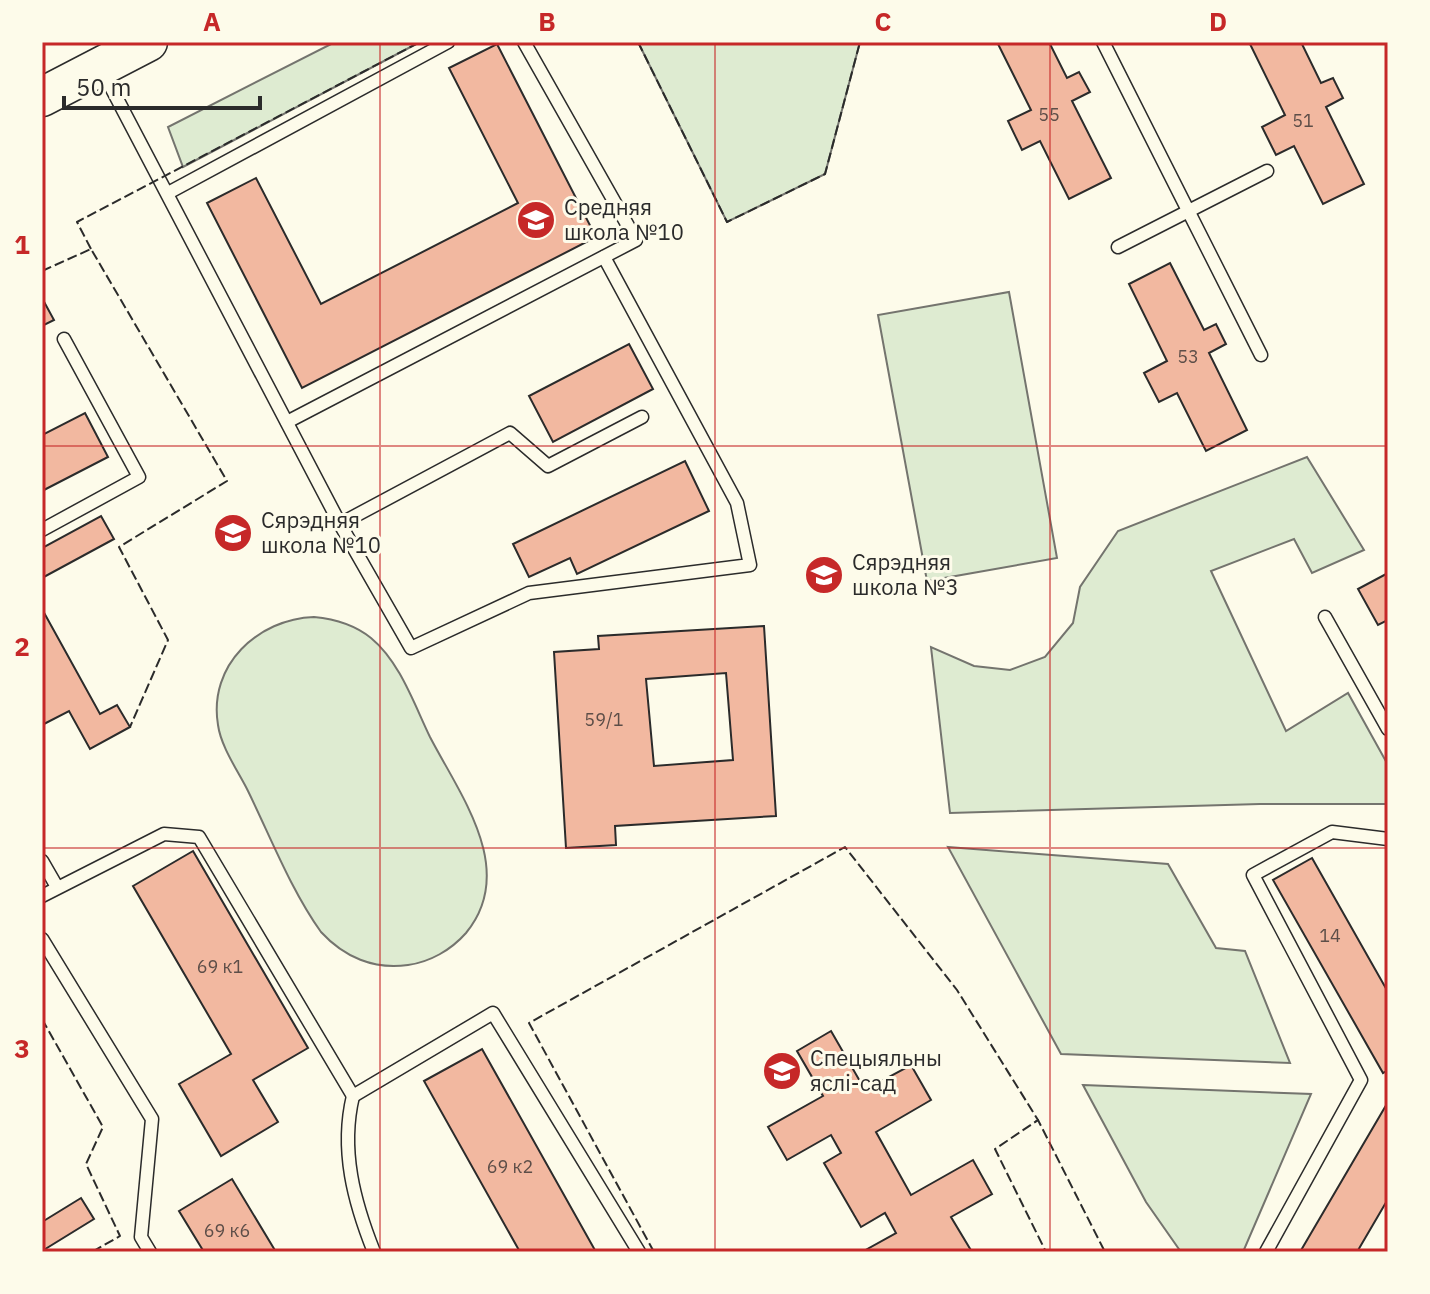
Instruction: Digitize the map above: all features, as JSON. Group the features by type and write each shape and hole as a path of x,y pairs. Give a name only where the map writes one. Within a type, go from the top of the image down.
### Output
{"main road":[{"path":"42,97 148,42"}],"lane":[{"path":"168,193 448,42"},
{"path":"287,422 636,240 524,42"},
{"path":"1103,42 1261,355"},
{"path":"100,67 340,524 411,648 529,593 750,565 737,503 604,257"},
{"path":"1118,247 1267,171"},
{"path":"42,530 139,477 64,339"},
{"path":"340,524 510,433 548,466 642,417"},
{"path":"1325,617 1388,729"},
{"path":"1266,1252 1361,1080 1253,875 1332,832 1388,839"},
{"path":"42,896 164,834 199,837 353,1096 346,1124 354,1201 374,1252"},
{"path":"42,861 57,887"},
{"path":"42,939 152,1119 141,1237 150,1252"},
{"path":"353,1096 493,1013 639,1252"}],"green space":[{"path":"335,42 420,42 183,167 168,127"},
{"path":"638,42 860,42 825,174 727,222"},
{"path":"1009,292 1057,558 927,581 878,315"},
{"path":"1307,457 1364,550 1312,573 1294,539 1211,571 1286,731 1348,693 1388,765 1388,804 1260,804 950,813 931,647 974,666 1010,670 1045,657 1073,623 1080,587 1118,531"},
{"path":"314,617 337,621 358,630 371,638 390,659 479,833 487,884 481,909 460,939 447,950 424,961 395,966 360,960 321,932 291,881 220,733 217,703 221,683 241,649 274,626"},
{"path":"948,847 1168,864 1216,948 1245,951 1290,1063 1061,1054"},
{"path":"1083,1085 1311,1094 1243,1252 1181,1252 1146,1202"}],"building":[{"path":"997,42 1049,42 1067,78 1079,72 1090,92 1072,101 1111,178 1069,199 1040,141 1022,150 1008,121 1031,110"},
{"path":"1249,42 1301,42 1321,83 1333,78 1343,98 1326,107 1364,184 1323,204 1294,146 1276,155 1262,127 1285,115"},
{"name":"Средняя школа №10","path":"497,44 596,237 302,388 207,203 256,178 321,304 518,203 449,68"},
{"path":"1170,263 1204,330 1216,324 1226,344 1209,353 1247,430 1206,451 1177,393 1159,402 1144,373 1167,361 1129,284"},
{"path":"42,298 54,320 42,326"},
{"path":"629,344 653,389 553,442 529,396"},
{"path":"85,413 108,457 42,491 42,435"},
{"path":"685,461 709,511 577,574 570,558 529,577 513,544"},
{"path":"101,516 114,539 42,578 42,548"},
{"path":"1388,573 1388,620 1378,625 1358,589"},
{"path":"42,609 100,714 117,705 130,727 90,749 69,711 42,725"},
{"path":"764,626 776,816 615,826 616,845 566,848 554,652 599,649 598,636","holes":["726,673 733,760 654,766 646,679"]},
{"path":"193,851 308,1048 253,1080 278,1122 221,1156 179,1084 231,1054 133,886"},
{"path":"1312,858 1388,992 1388,1070 1383,1073 1273,880"},
{"path":"831,1031 865,1090 911,1065 931,1100 876,1132 911,1195 973,1160 992,1194 951,1217 972,1252 862,1252 896,1233 885,1213 861,1227 824,1163 841,1153 831,1135 787,1160 768,1127 823,1096 797,1051"},
{"path":"482,1049 596,1252 520,1252 424,1081"},
{"path":"1388,1102 1388,1199 1357,1252 1300,1252"},
{"path":"232,1179 276,1252 204,1252 179,1211"},
{"path":"81,1198 94,1219 42,1251 42,1222"}],"fence":[{"path":"91,249 77,222 420,42"},
{"path":"638,42 727,222 825,174 860,42"},
{"path":"42,271 91,249 227,481 119,547 168,640 130,727"},
{"path":"654,1252 529,1023 845,847 957,990 1038,1120 995,1149 1046,1252"},
{"path":"42,1019 103,1127 86,1164 120,1236 92,1252"},
{"path":"1035,1122 1038,1120 1105,1252"}],"place":[{"name":"Средняя школа №10","path":"536,220"},
{"name":"Сярэдняя школа №10","path":"233,533"},
{"name":"Сярэдняя школа №3","path":"824,575"},
{"name":"Спецыяльны яслі-сад","path":"782,1071"}]}
